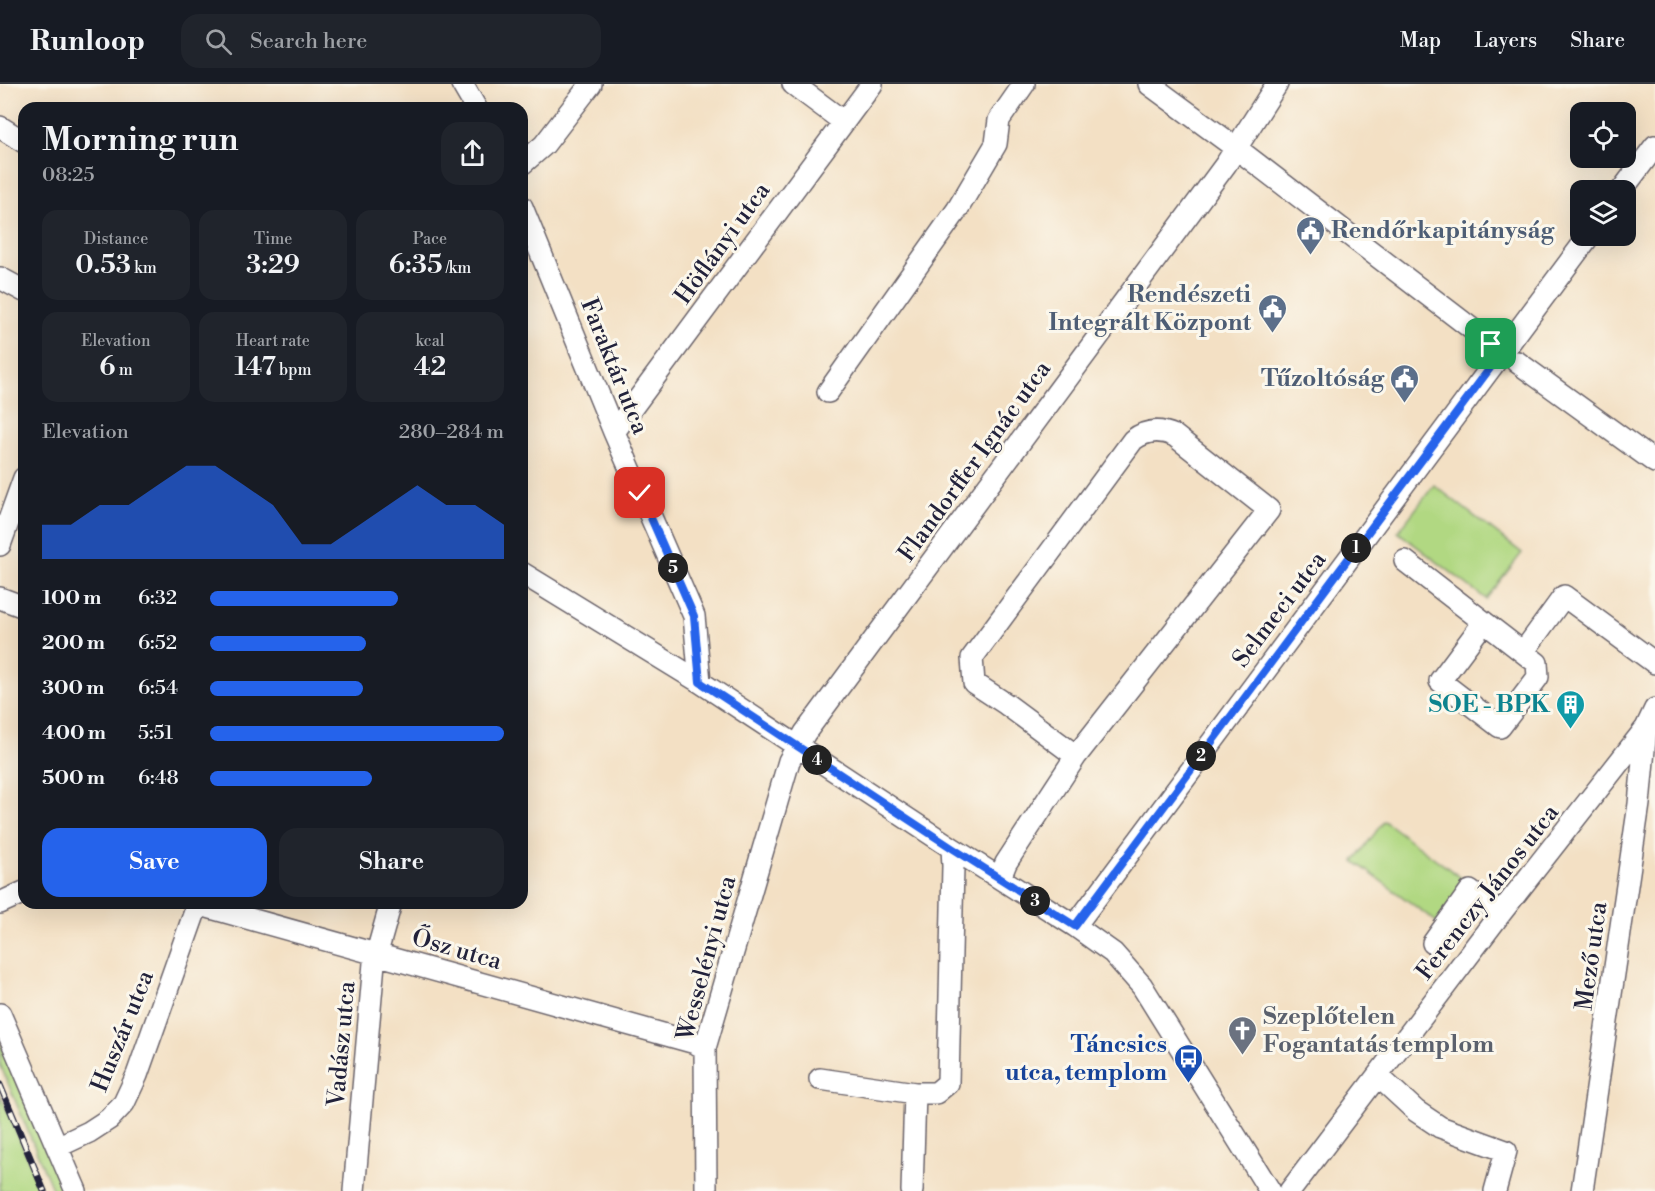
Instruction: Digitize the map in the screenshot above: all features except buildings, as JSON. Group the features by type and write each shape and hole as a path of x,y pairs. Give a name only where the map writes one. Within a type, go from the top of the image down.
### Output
{"street":[{"path":"528,159 544,145 591,84"},
{"path":"794,84 844,122"},
{"name":"Höflányi utca","path":"614,432 872,84"},
{"path":"828,392 957,210 996,144 999,120 1024,84"},
{"path":"1149,84 1510,357 1655,462"},
{"name":"Flandorffer Ignác utca","path":"797,746 1236,148 1277,84"},
{"path":"0,127 18,138"},
{"path":"1630,180 1655,148"},
{"name":"Faraktár utca","path":"528,222 614,432 694,616 700,682"},
{"name":"Selmeci utca","path":"1075,926 1510,357 1582,246"},
{"path":"0,278 18,288"},
{"path":"1365,516 1459,387"},
{"path":"1000,879 1006,863 1076,756 1269,510 1176,436 1166,432 1142,433 1133,440 972,658 974,683 1076,756"},
{"path":"0,545 18,495"},
{"path":"1406,561 1537,663 1538,677 1500,727 1440,681 1484,622"},
{"path":"528,577 700,682 1113,953 1142,986 1270,1191"},
{"path":"1524,651 1564,596 1655,663"},
{"path":"0,598 18,605"},
{"name":"Ferenczy János utca","path":"1290,1191 1500,914 1650,730 1655,709"},
{"name":"Mező utca","path":"1582,1191 1650,730"},
{"name":"Wesselényi utca","path":"706,1191 705,1048 789,761 797,746"},
{"path":"820,1079 915,1093 936,1093 948,1083 952,848"},
{"path":"1432,943 1470,891 1500,914"},
{"path":"0,903 18,895"},
{"name":"Huszár utca","path":"57,1147 89,1132 109,1119 124,1103 137,1075 194,909"},
{"name":"Ősz utca","path":"218,909 705,1048"},
{"name":"Vadász utca","path":"354,1191 374,963 389,909"},
{"path":"0,1014 76,1191"},
{"path":"1378,1076 1416,1111 1440,1127 1506,1151 1495,1191"},
{"path":"912,1191 915,1093"},
{"path":"1249,1158 1260,1191"}],"green space":[{"path":"1434,485 1522,553 1486,599 1398,532"},
{"path":"1384,821 1468,883 1438,923 1354,861"},
{"path":"0,1041 63,1191 53,1191 0,1064"},
{"path":"0,1094 40,1187 41,1191 0,1191"}],"railway":[{"path":"0,1085 44,1191"}],"place":[{"name":"Rendőrkapitányság","path":"1310,256"},
{"name":"Rendészeti Integrált Központ","path":"1272,334"},
{"name":"Tűzoltóság","path":"1405,404"},
{"name":"SOE - BPK","path":"1571,730"},
{"name":"Szeplőtelen Fogantatás templom","path":"1242,1056"},
{"name":"Táncsics utca, templom","path":"1188,1084"}],"route":[{"path":"640,493 694,616 700,682 1075,926 1502,352 1491,344"}]}
